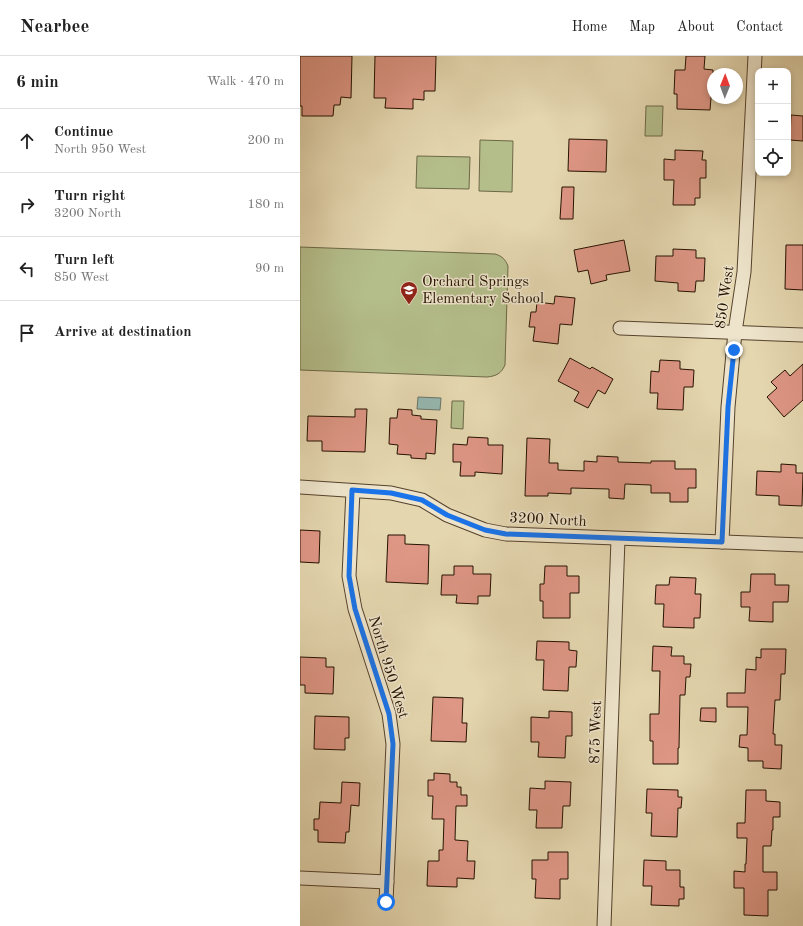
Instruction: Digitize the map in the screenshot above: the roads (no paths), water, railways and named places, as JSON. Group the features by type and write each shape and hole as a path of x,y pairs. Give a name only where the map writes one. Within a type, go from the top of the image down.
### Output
{"street":[{"name":"850 West","path":"722,542 728,407 735,332 744,272 755,56"},
{"path":"620,328 803,335"},
{"name":"3200 North","path":"300,487 391,493 422,500 447,515 485,530 506,534 803,545"},
{"name":"North 950 West","path":"352,490 349,576 355,609 389,714 393,744 386,902"},
{"name":"875 West","path":"604,926 618,539"},
{"path":"300,878 387,882"}],"water":[{"path":"418,397 441,398 440,410 417,409"}],"place":[{"name":"Orchard Springs Elementary School","path":"409,305"}]}
